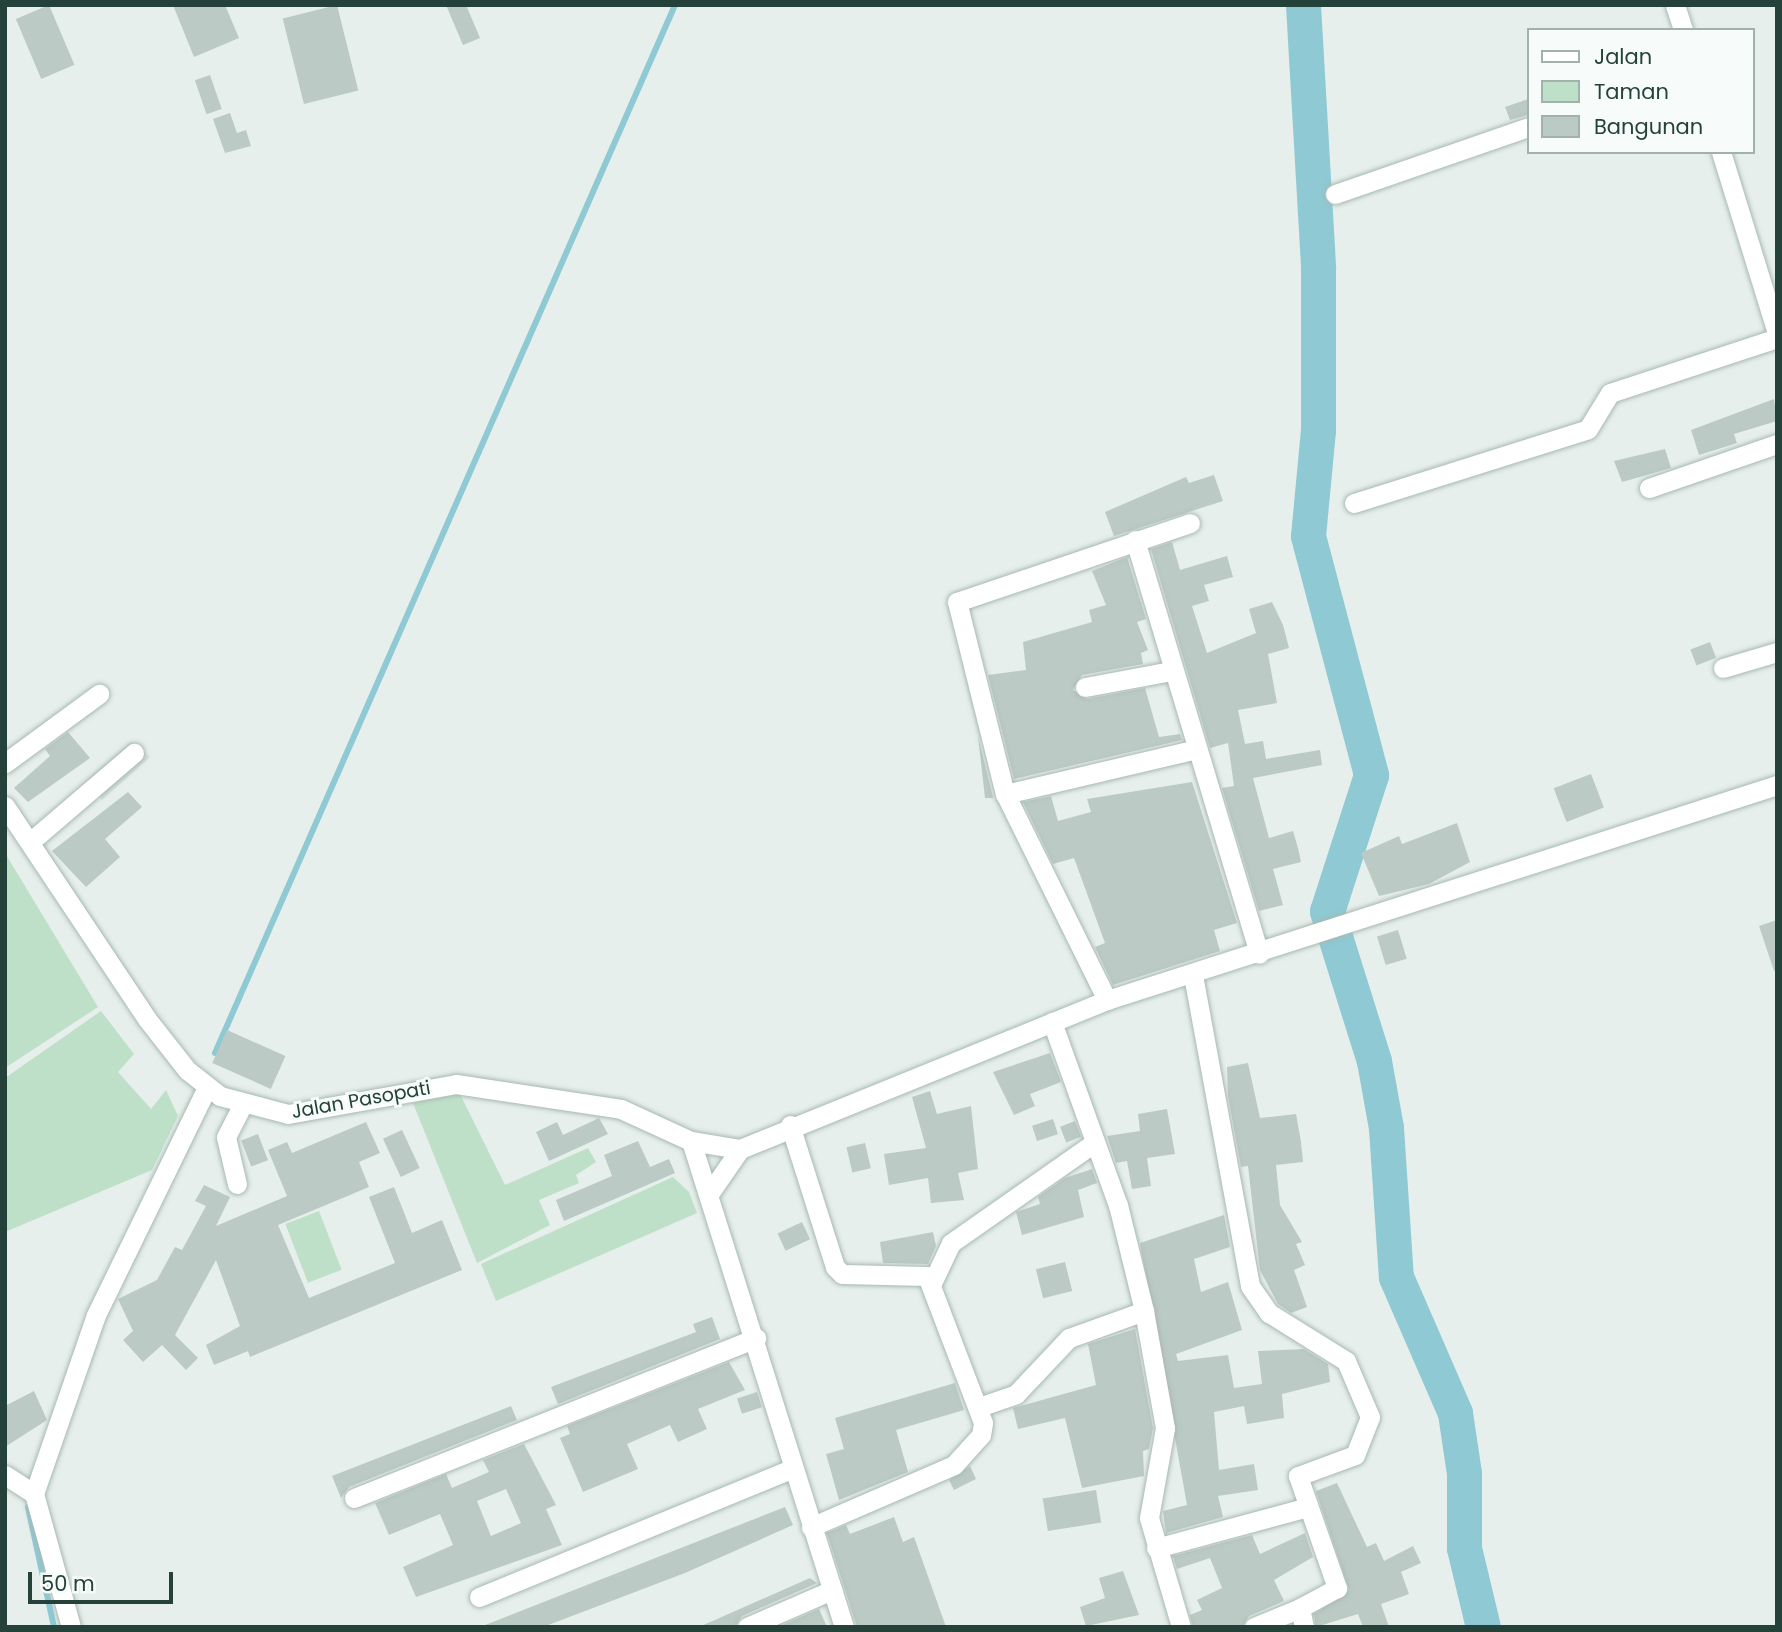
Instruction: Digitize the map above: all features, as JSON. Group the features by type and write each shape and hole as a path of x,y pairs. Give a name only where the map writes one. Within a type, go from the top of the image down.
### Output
{"street":[{"path":"1675,5 1682,28"},
{"path":"1335,194 1421,159 1515,130"},
{"path":"1354,503 1588,429 1610,393 1777,335 1722,154"},
{"path":"1649,488 1777,444"},
{"path":"1107,1000 1005,794 957,602 1190,523"},
{"path":"1135,540 1193,750 1259,954"},
{"path":"1723,668 1777,652"},
{"path":"1085,687 1171,671"},
{"path":"5,763 99,694"},
{"path":"1005,794 1193,750"},
{"path":"30,842 134,752"},
{"path":"711,1191 740,1149 790,1125 1107,1000 1194,975 1777,785"},
{"name":"Jalan Pasopati","path":"5,806 146,1019 207,1087 242,1106 288,1114 456,1084 621,1108 691,1141 740,1149"},
{"path":"1194,975 1250,1286 1269,1314 1346,1361 1370,1417 1355,1455 1299,1475 1337,1588 1302,1617 1254,1627"},
{"path":"1052,1022 1118,1205 1144,1311 1165,1428 1150,1496 1156,1548 1181,1627"},
{"path":"71,1627 31,1493 96,1315 207,1087"},
{"path":"237,1184 226,1137 242,1106"},
{"path":"790,1125 835,1268 842,1274 923,1274 932,1283 979,1407 981,1435 954,1465 811,1527"},
{"path":"691,1141 711,1191 811,1527 845,1627"},
{"path":"932,1283 951,1243 1094,1143"},
{"path":"979,1407 1016,1394 1069,1338 1144,1311"},
{"path":"354,1497 756,1338"},
{"path":"479,1597 794,1468"},
{"path":"5,1475 31,1493"},
{"path":"1156,1548 1308,1507"},
{"path":"747,1627 832,1590"}],"shaded area":[{"path":"131,742 150,757 102,800 88,779"}],"green space":[{"path":"5,853 98,1007 5,1068"},
{"path":"101,1011 134,1054 118,1072 151,1109 166,1090 178,1116 152,1170 5,1232 5,1078"},
{"path":"460,1094 505,1185 588,1148 596,1162 576,1175 579,1183 539,1200 550,1225 477,1263 413,1103"},
{"path":"673,1177 689,1192 697,1213 496,1301 481,1264"},
{"path":"319,1211 342,1270 308,1283 285,1224"}],"building":[{"path":"49,5 74,65 41,79 16,19"},
{"path":"173,5 225,5 239,38 194,57"},
{"path":"337,5 358,90 304,104 283,19"},
{"path":"446,5 466,5 480,38 463,45"},
{"path":"210,75 222,109 207,114 195,80"},
{"path":"1526,100 1526,116 1510,120 1505,107"},
{"path":"230,113 237,133 246,130 251,146 225,153 213,119"},
{"path":"1774,399 1777,421 1734,434 1737,443 1699,455 1691,430"},
{"path":"1665,449 1671,468 1622,482 1614,461"},
{"path":"1214,475 1223,501 1114,536 1105,512 1186,477 1189,483"},
{"path":"1172,542 1180,570 1227,556 1233,577 1204,585 1209,601 1192,606 1207,653 1256,633 1249,609 1272,602 1283,625 1289,648 1268,654 1277,703 1238,710 1245,744 1263,741 1266,759 1320,750 1322,765 1253,778 1269,838 1293,831 1298,848 1301,862 1273,869 1283,905 1259,911 1222,788 1234,786 1228,743 1210,748 1151,549"},
{"path":"1127,557 1146,619 1137,622 1148,650 1141,653 1143,664 1082,675 1073,690 1087,699 1145,688 1159,737 1180,734 1182,740 1014,779 988,675 1026,670 1023,642 1092,622 1089,610 1106,605 1092,571"},
{"path":"1710,642 1716,658 1696,665 1690,650"},
{"path":"68,732 90,758 28,802 14,788 50,756 45,749"},
{"path":"978,736 993,797 993,798 985,798"},
{"path":"1591,774 1604,808 1567,822 1554,788"},
{"path":"1192,782 1237,923 1214,930 1220,951 1113,985 1095,947 1105,943 1074,858 1053,864 1023,802 1051,796 1058,821 1091,812 1087,799"},
{"path":"128,792 142,807 105,839 120,857 86,887 52,851"},
{"path":"1457,823 1470,862 1429,884 1379,896 1361,853 1399,836 1402,844"},
{"path":"1777,920 1777,970 1774,971 1759,926"},
{"path":"1398,930 1407,959 1386,965 1377,936"},
{"path":"227,1030 285,1056 271,1089 212,1063"},
{"path":"1050,1053 1061,1082 1030,1094 1035,1106 1014,1115 993,1072"},
{"path":"1248,1063 1260,1118 1296,1114 1301,1142 1303,1162 1276,1165 1280,1205 1302,1242 1296,1244 1305,1265 1294,1270 1307,1307 1291,1313 1278,1304 1260,1270 1248,1166 1241,1167 1228,1096 1227,1067"},
{"path":"930,1091 937,1114 971,1106 978,1169 958,1173 964,1200 931,1203 928,1178 889,1185 884,1154 926,1148 912,1097"},
{"path":"1167,1109 1175,1154 1147,1158 1151,1186 1132,1189 1127,1161 1116,1163 1107,1136 1140,1131 1138,1114"},
{"path":"599,1118 608,1134 549,1161 536,1132 557,1122 563,1135"},
{"path":"1053,1119 1058,1134 1037,1141 1032,1126"},
{"path":"1075,1121 1081,1137 1066,1143 1060,1127"},
{"path":"366,1122 380,1153 359,1162 369,1187 278,1225 309,1298 395,1263 369,1197 394,1187 412,1233 442,1220 462,1270 250,1357 248,1351 214,1365 206,1345 240,1326 216,1260 175,1335 198,1358 186,1370 162,1345 143,1362 123,1340 133,1331 118,1299 157,1280 175,1247 182,1250 206,1206 195,1201 204,1185 230,1197 216,1226 287,1196 268,1150 287,1142 292,1153"},
{"path":"402,1130 420,1168 401,1177 383,1139"},
{"path":"258,1134 268,1160 251,1167 241,1140"},
{"path":"638,1141 650,1167 669,1159 675,1173 564,1221 556,1200 612,1176 604,1155"},
{"path":"865,1143 871,1168 852,1173 846,1147"},
{"path":"1092,1169 1097,1183 1078,1190 1084,1217 1022,1235 1016,1212 1040,1204 1038,1197 1065,1178"},
{"path":"1224,1215 1230,1247 1194,1259 1201,1292 1228,1282 1242,1330 1176,1354 1178,1361 1228,1355 1234,1388 1262,1384 1258,1351 1304,1349 1328,1364 1330,1382 1282,1394 1284,1418 1247,1424 1244,1406 1214,1412 1219,1470 1254,1464 1258,1490 1218,1496 1223,1517 1166,1533 1163,1511 1187,1505 1140,1243"},
{"path":"802,1222 810,1239 786,1251 778,1233"},
{"path":"933,1232 936,1246 928,1264 883,1263 880,1242"},
{"path":"1065,1262 1072,1291 1043,1298 1036,1269"},
{"path":"712,1317 720,1339 558,1404 551,1387 696,1332 693,1324"},
{"path":"1135,1329 1153,1428 1149,1449 1143,1451 1144,1476 1082,1488 1065,1418 1018,1429 1013,1408 1096,1385 1088,1344"},
{"path":"729,1362 745,1390 698,1409 707,1429 678,1442 670,1425 627,1444 638,1469 583,1492 560,1438 570,1434 567,1426"},
{"path":"955,1383 964,1410 896,1430 908,1472 839,1500 826,1454 844,1449 835,1418"},
{"path":"34,1391 47,1420 5,1447 5,1406"},
{"path":"757,1392 762,1407 742,1414 737,1398"},
{"path":"511,1406 517,1420 349,1487 341,1498 332,1476"},
{"path":"524,1444 556,1505 546,1509 562,1545 416,1597 403,1567 453,1545 440,1514 389,1535 375,1503 446,1474 452,1488 489,1472 483,1460","holes":["506,1489 521,1523 491,1536 477,1501"]},
{"path":"970,1466 976,1479 954,1490 949,1480"},
{"path":"1337,1483 1367,1547 1376,1543 1384,1561 1413,1546 1421,1563 1401,1572 1409,1594 1381,1604 1389,1627 1363,1627 1358,1614 1316,1627 1314,1614 1349,1590 1316,1491"},
{"path":"1096,1490 1101,1523 1048,1531 1043,1498"},
{"path":"785,1507 793,1525 685,1573 543,1627 480,1627"},
{"path":"894,1517 903,1542 914,1537 946,1627 857,1627 827,1533 846,1525 850,1534"},
{"path":"1305,1533 1313,1557 1274,1580 1284,1601 1249,1616 1242,1627 1193,1627 1190,1615 1202,1610 1197,1600 1222,1588 1210,1558 1177,1569 1173,1556 1252,1535 1260,1554"},
{"path":"1123,1571 1139,1615 1086,1626 1080,1607 1105,1598 1099,1578"},
{"path":"810,1578 817,1583 742,1616 735,1627 699,1627"},
{"path":"819,1609 827,1627 778,1627"}],"waterway":[{"path":"215,1053 675,5"},
{"path":"1303,5 1318,269 1318,430 1308,536 1371,775 1327,911 1374,1061 1386,1128 1396,1277 1455,1413 1464,1473 1464,1548 1483,1627"},
{"path":"28,1507 54,1627"}]}
